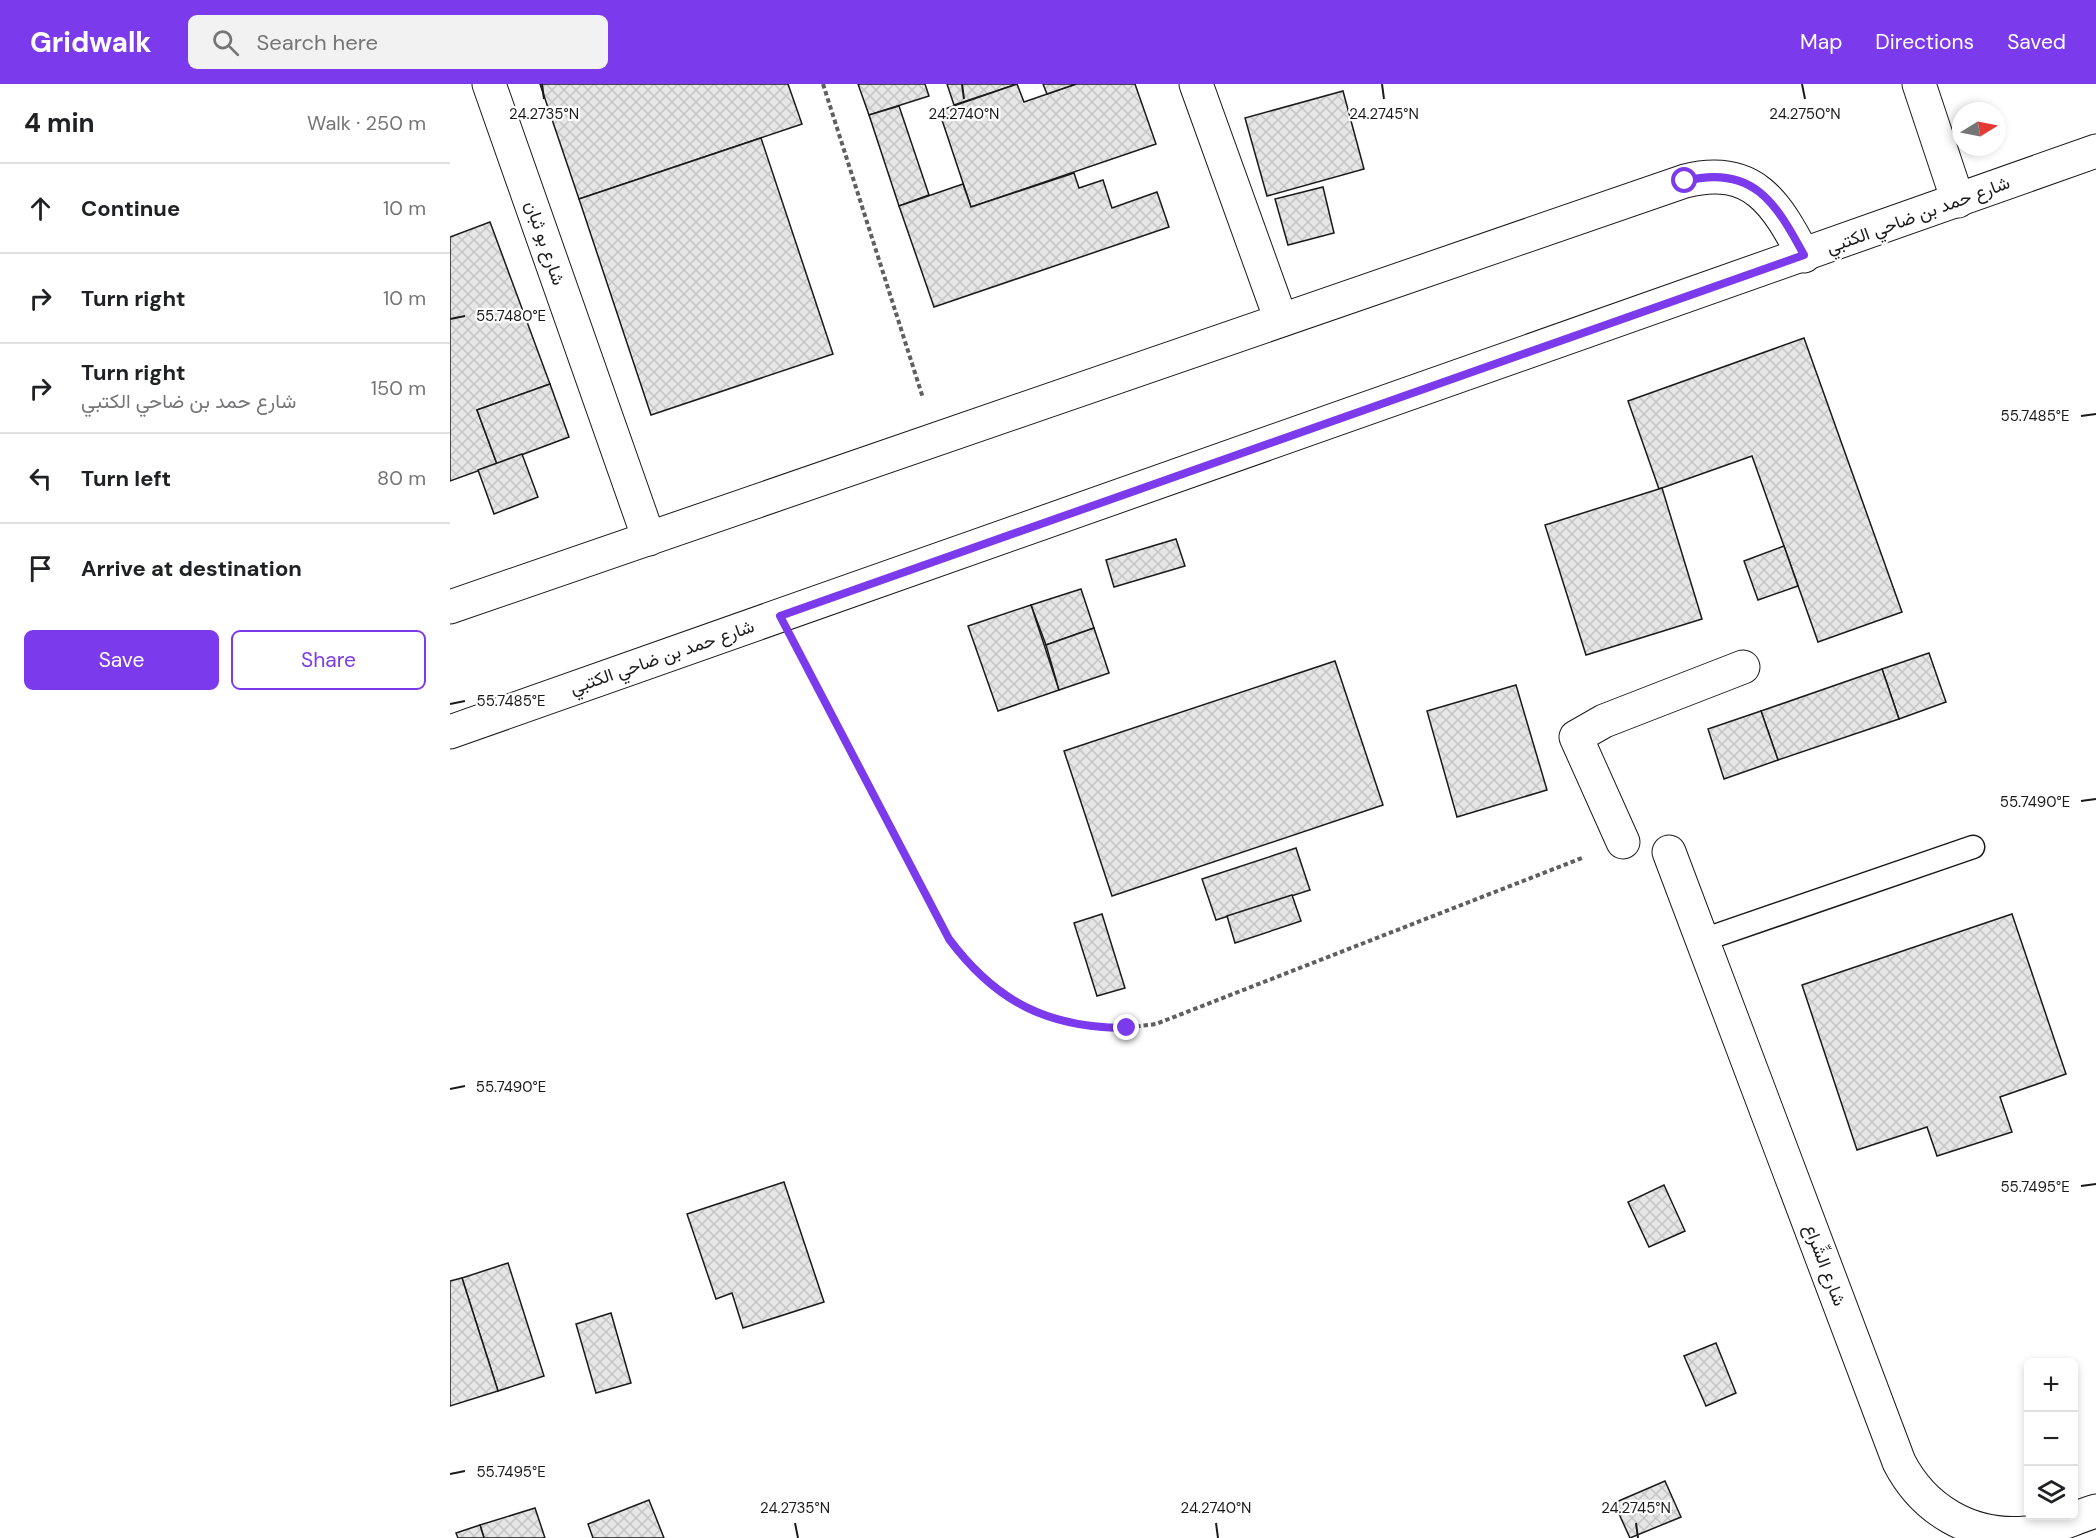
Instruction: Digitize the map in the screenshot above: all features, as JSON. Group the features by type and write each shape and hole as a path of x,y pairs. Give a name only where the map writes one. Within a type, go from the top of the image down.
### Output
{"street":[{"name":"شارع بو ثبان","path":"489,84 649,539"},
{"path":"1196,84 1281,320"},
{"path":"1918,84 1958,201"},
{"name":"شارع حمد بن ضاحي الكتبي","path":"450,732 2096,151"},
{"path":"450,607 1706,176 1726,177 1746,183 1765,195 1781,213 1804,255"},
{"path":"1623,842 1576,737 1604,721 1743,667"},
{"name":"شارع الشِّراع","path":"1669,852 1899,1462 1910,1484 1927,1503 1947,1518 1970,1529 1997,1534 2026,1534 2096,1510"}],"lane":[{"path":"1703,940 1973,847"}],"path":[{"path":"823,84 936,439"},
{"path":"780,616 949,939 966,963 988,984 1013,1001 1039,1014 1068,1023 1117,1028 1156,1024 1623,842"}],"building":[{"path":"540,84 788,84 802,124 579,199"},
{"path":"858,84 925,84 929,96 869,115"},
{"path":"947,84 1017,84 954,105"},
{"path":"1017,84 1024,102 1076,84 1135,84 1156,144 971,207 939,111"},
{"path":"1043,84 1076,84 1047,94"},
{"path":"1343,91 1364,169 1267,196 1245,118"},
{"path":"899,106 929,195 899,206 869,115"},
{"path":"761,138 833,354 651,415 579,199"},
{"path":"1074,173 1079,188 1103,180 1112,208 1157,192 1169,227 934,307 899,206 963,184 971,207"},
{"path":"1323,187 1334,233 1288,245 1275,199"},
{"path":"490,222 550,384 477,410 497,464 450,481 450,237"},
{"path":"1804,338 1902,612 1818,642 1752,456 1659,489 1628,401"},
{"path":"550,384 569,437 497,464 477,410"},
{"path":"522,454 538,497 494,514 478,470"},
{"path":"1662,488 1702,619 1586,655 1545,525"},
{"path":"1176,539 1185,566 1114,587 1106,560"},
{"path":"1784,546 1798,586 1758,600 1744,561"},
{"path":"1081,589 1094,628 1046,645 1031,605"},
{"path":"1031,605 1059,690 998,711 968,626"},
{"path":"1094,628 1109,673 1059,690 1046,645"},
{"path":"1929,653 1946,702 1899,719 1882,669"},
{"path":"1335,661 1383,805 1112,896 1064,751"},
{"path":"1882,669 1899,719 1778,760 1761,711"},
{"path":"1516,685 1547,790 1457,817 1427,711"},
{"path":"1761,711 1778,760 1724,779 1708,729"},
{"path":"1296,848 1310,890 1216,920 1202,879"},
{"path":"1292,895 1301,921 1235,943 1227,916"},
{"path":"1102,914 1125,988 1097,996 1074,923"},
{"path":"2012,914 2066,1074 2000,1097 2012,1132 1937,1156 1927,1127 1857,1150 1802,985"},
{"path":"784,1182 824,1302 743,1328 732,1293 716,1299 687,1214"},
{"path":"1664,1185 1685,1231 1649,1247 1628,1202"},
{"path":"508,1263 544,1376 498,1391 462,1278"},
{"path":"462,1278 498,1391 450,1406 450,1281"},
{"path":"611,1313 631,1383 596,1393 576,1324"},
{"path":"1716,1343 1736,1393 1706,1406 1684,1356"},
{"path":"1665,1481 1681,1517 1630,1538 1614,1503"},
{"path":"649,1500 664,1538 593,1538 588,1524"},
{"path":"535,1508 545,1538 484,1538 480,1525"},
{"path":"480,1525 484,1538 458,1538 456,1533"}],"route":[{"path":"1127,1028 1097,1028 1068,1023 1039,1014 1013,1001 988,984 966,963 949,939 780,616 1804,255 1781,213 1765,195 1746,183 1726,177 1706,176 1685,181"}]}
